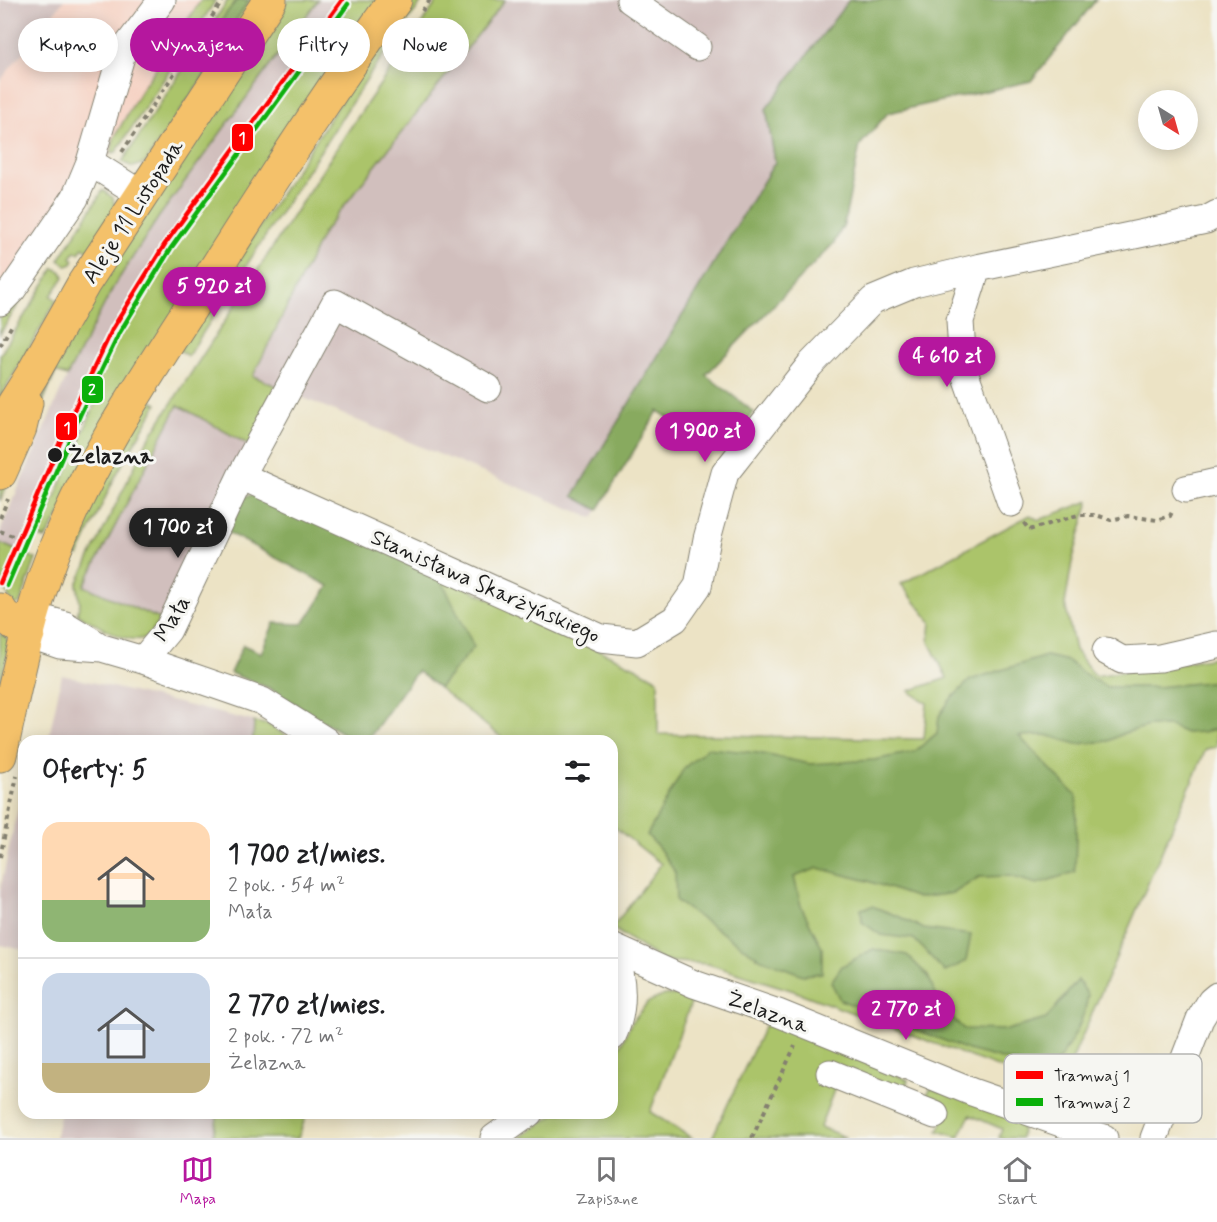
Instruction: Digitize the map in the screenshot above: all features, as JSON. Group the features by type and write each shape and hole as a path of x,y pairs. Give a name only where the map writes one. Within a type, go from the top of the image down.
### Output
{"main road":[{"name":"Aleje 11 Listopada","path":"0,426 84,283 270,0"},
{"path":"10,761 13,618 42,585 67,520 98,456 244,224 407,8"},
{"path":"0,472 20,428 32,375"}],"street":[{"path":"0,302 12,290 75,198 90,162 122,53 162,0"},
{"path":"630,0 697,47"},
{"path":"90,162 142,195"},
{"name":"Stanisława Skarżyńskiego","path":"240,476 601,638 637,642 675,619 698,586 707,539 725,473 810,365 873,300 914,283 1206,220 1217,214"},
{"path":"976,268 960,321 963,368 1011,503"},
{"name":"Mała","path":"143,660 168,630 240,476 335,303 488,388"},
{"path":"1186,489 1217,482"},
{"path":"13,618 60,645 102,648 262,701 316,735"},
{"path":"1106,651 1122,660 1150,658 1217,645"},
{"name":"Żelazna","path":"618,950 694,984 778,1013 926,1073 1004,1112"},
{"path":"618,962 622,991 618,1021"},
{"path":"1186,1054 1200,1019 1211,1001 1217,996"},
{"path":"830,1072 923,1110 926,1073"},
{"path":"494,1138 521,1119"},
{"path":"1154,1138 1160,1123"},
{"name":"Żelazna","path":"1034,1127 1104,1138"}],"path":[{"path":"407,8 430,0"},
{"path":"1011,503 1029,530 1078,515 1096,515 1111,520 1128,516 1157,520 1170,516 1186,489"},
{"path":"0,857 10,761"},
{"path":"752,1138 806,1024"}],"shaded area":[{"path":"0,0 64,0 50,18 18,18 18,58 0,81"},
{"path":"64,0 201,0 189,18 130,18 130,72 153,72 114,138 111,153 87,194 0,313 0,81 18,58 18,72 118,72 118,18 50,18"},
{"path":"318,0 347,0 334,18 305,18"},
{"path":"505,0 1096,0 1031,81 847,34 817,130 659,411 593,518 253,377 323,233 449,72 469,72 469,46"},
{"path":"277,56 277,72 295,72 179,231 127,310 106,350 18,551 0,543 4,521 67,376 114,286 158,218"},
{"path":"178,405 249,445 160,619 84,587"},
{"path":"62,675 269,725 285,735 49,735"},
{"path":"18,808 18,949 0,945 0,890"},
{"path":"60,1119 305,1119 298,1138 55,1138"}],"green space":[{"path":"201,0 216,0 204,18 189,18"},
{"path":"228,0 256,0 244,18 216,18"},
{"path":"237,0 249,0 237,18 223,18"},
{"path":"288,0 318,0 305,18 277,18 277,56 158,218 114,286 67,376 56,372 0,501 0,490 66,347 104,277 238,72 265,72 265,32"},
{"path":"347,0 378,0 367,18 334,18"},
{"path":"411,0 423,0 410,18 398,18"},
{"path":"438,0 505,0 469,46 469,18 426,18"},
{"path":"849,0 1096,0 1031,81 888,113 860,145 844,224 834,243 706,375 754,412 720,451 658,411 598,510 573,496 775,162 766,109"},
{"path":"382,41 382,57 188,356 179,350 360,72 370,72 370,58"},
{"path":"153,72 169,72 116,152 111,153 114,138"},
{"path":"181,72 207,72 145,163 133,167 122,162"},
{"path":"294,72 334,72 45,539 38,536 101,391 90,386 104,356 152,272"},
{"path":"389,72 449,72 323,233 253,376 281,388 249,445 178,405 84,586 160,619 152,632 142,639 123,637 102,628 77,614 80,603 77,584 147,441"},
{"path":"103,190 113,198 115,208 89,251 83,247 79,253 75,251 71,258 74,260 72,264 67,266 59,260"},
{"path":"54,268 62,272 64,277 51,296 57,300 0,398 0,355"},
{"path":"25,293 0,334 0,313"},
{"path":"148,399 157,404 115,477 78,556 68,552 76,533"},
{"path":"262,494 439,575 474,647 439,688 417,671 371,735 345,735 269,688 230,673 243,645 261,653 274,623 303,624 329,586 227,532 245,496"},
{"path":"1089,501 1072,562 1065,604 1075,650 1095,676 1217,657 1217,747 1206,749 1075,1054 1004,1054 1004,1069 794,991 708,964 663,961 618,932 618,920 661,864 618,830 618,735 498,735 439,688 473,647 439,575 658,680 658,734 924,739 927,703 909,691 947,678 929,642 931,622 901,584 1030,515 1039,520"},
{"path":"0,543 36,559 20,603 14,605 3,584"},
{"path":"0,634 5,636 9,643 0,689"},
{"path":"1046,656 1068,661 1107,687 1157,687 1217,681 1217,729 1186,733 1170,726 1149,726 1124,733 1109,741 1077,744 1046,735 1019,736 1077,797 1075,872 1037,884 1010,876 979,877 954,893 918,898 868,881 818,868 794,877 801,906 822,948 822,973 803,975 759,958 676,901 675,872 647,835 684,768 708,748 758,753 810,764 874,760 914,752 937,733 939,716 950,700 970,680"},
{"path":"254,722 269,725 285,735 253,735"},
{"path":"872,906 924,929 971,935 966,961 945,972 914,939 881,935 862,922 861,909"},
{"path":"873,949 907,955 928,976 942,1009 964,1029 1007,1030 1046,1019 1078,980 1088,995 1084,1014 1062,1054 1004,1054 1004,1060 968,1050 840,1000 831,982 842,966"},
{"path":"665,995 694,995 650,1112 692,1138 519,1138 548,1119 618,1119 618,1051 632,1022 648,1002"},
{"path":"774,1020 908,1080 906,1087 902,1091 836,1085 820,1127 847,1138 712,1138 764,1027"},
{"path":"931,1088 1004,1111 1004,1123 1019,1123 1022,1129 1021,1138 999,1138 1002,1129 970,1115 959,1137 938,1131 947,1110 928,1101 927,1094"},
{"path":"217,1119 305,1119 298,1138 213,1138"}],"tram line":[{"name":"1","path":"0,583 73,412 113,328 165,244 342,0"},
{"name":"2","path":"7,586 80,415 120,332 171,248 348,4"}],"place":[{"name":"Żelazna","path":"55,455"}]}
